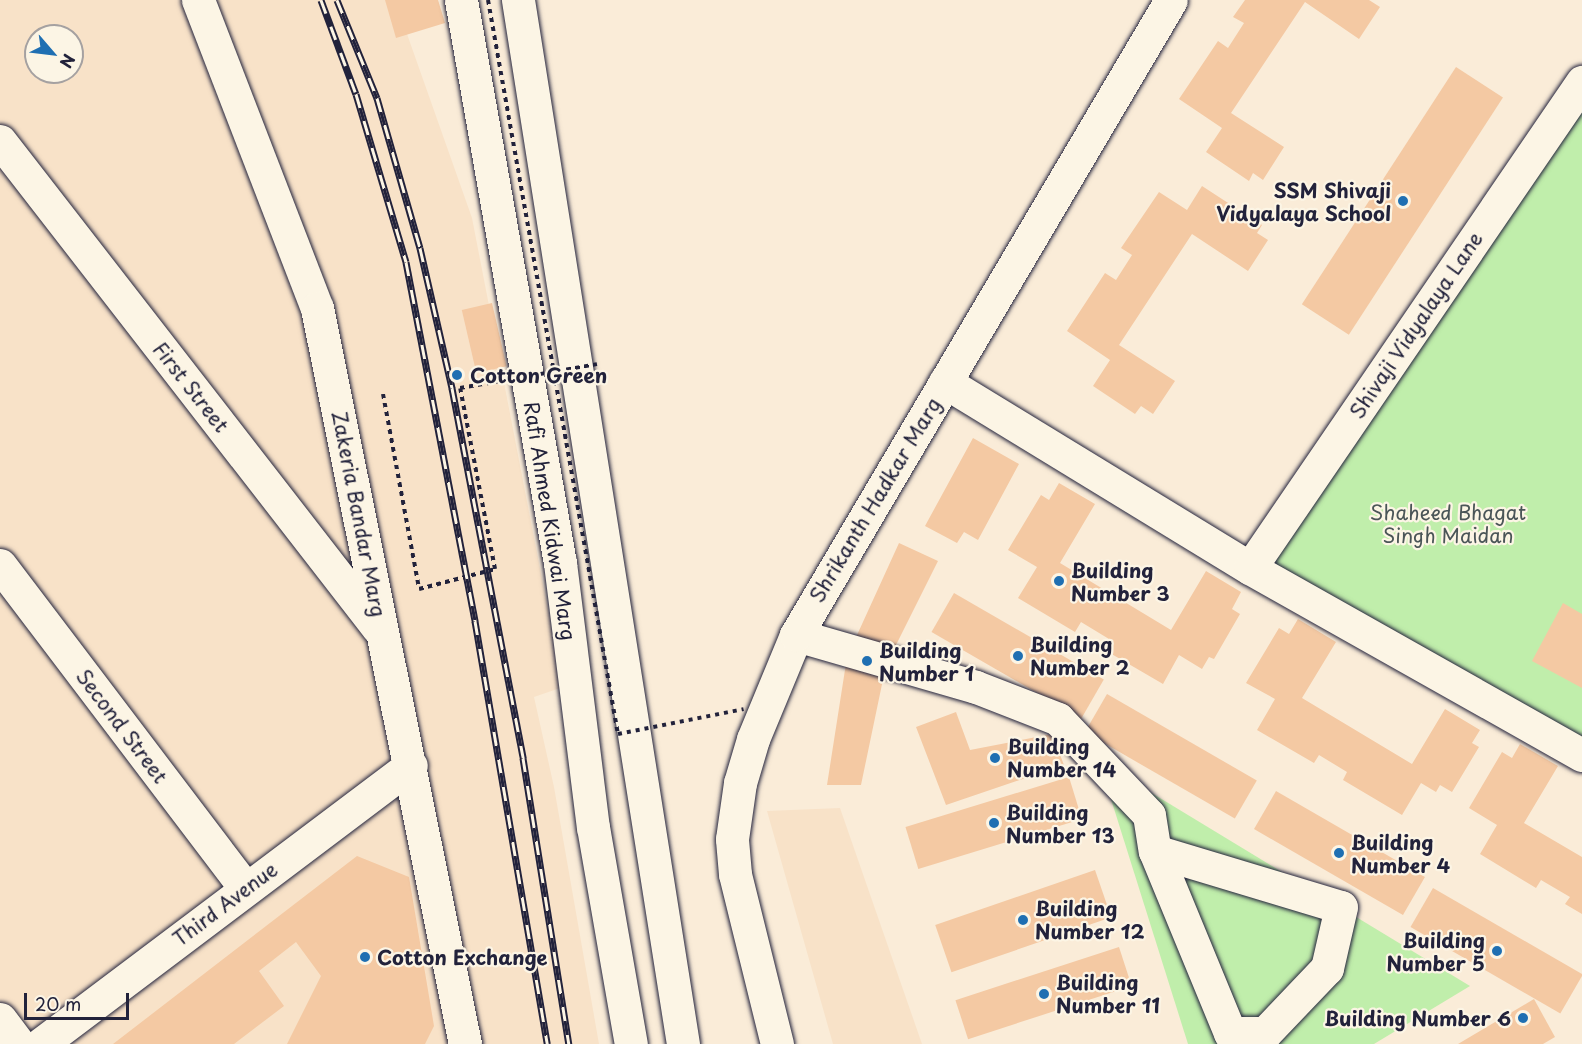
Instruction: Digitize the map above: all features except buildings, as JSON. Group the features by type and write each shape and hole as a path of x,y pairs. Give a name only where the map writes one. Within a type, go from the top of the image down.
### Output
{"main road":[{"name":"Zakeria Bandar Marg","path":"198,0 317,308 382,633 411,765 465,1044"},
{"name":"Rafi Ahmed Kidwai Marg","path":"461,0 560,563 593,827 631,1044"},
{"path":"518,0 683,1044"},
{"name":"Shrikanth Hadkar Marg","path":"777,1044 735,874 732,839 740,783 753,740 796,635 1171,0"},
{"name":"Shivaji Vidyalaya Lane","path":"1250,568 1582,82"},
{"name":"First Street","path":"0,141 382,633"},
{"path":"945,382 1250,568 1582,755"},
{"name":"Second Street","path":"0,565 245,888"},
{"path":"796,635 976,687 1058,719 1149,815 1155,851 1230,1033 1265,1033 1327,968 1341,907 1155,851"},
{"name":"Third Avenue","path":"41,1044 411,765"},
{"path":"0,1019 19,1044"}],"path":[{"path":"488,0 618,734 744,708"},
{"path":"383,394 419,589 495,569 460,388 597,364"}],"shaded area":[{"path":"0,0 395,0 472,218 563,687 534,697 554,787 599,1044 0,1044"},
{"path":"840,808 922,1044 833,1044 767,811"}],"green space":[{"name":"Shaheed Bhagat Singh Maidan","path":"1582,92 1582,759 1258,566"},
{"path":"1099,761 1470,986 1374,1044 1188,1044"}],"railway":[{"path":"321,0 356,94 406,262 475,621 547,1044"},
{"path":"337,0 377,98 420,248 452,388 523,758 569,1044"}],"place":[{"name":"SSM Shivaji Vidyalaya School","path":"1403,201"},
{"name":"Cotton Green","path":"457,375"},
{"name":"Building Number 3","path":"1059,581"},
{"name":"Building Number 2","path":"1018,656"},
{"name":"Building Number 1","path":"867,661"},
{"name":"Building Number 14","path":"995,758"},
{"name":"Building Number 13","path":"994,823"},
{"name":"Building Number 4","path":"1339,853"},
{"name":"Building Number 12","path":"1023,920"},
{"name":"Building Number 5","path":"1497,951"},
{"name":"Cotton Exchange","path":"365,957"},
{"name":"Building Number 11","path":"1044,994"},
{"name":"Building Number 6","path":"1523,1018"}]}
